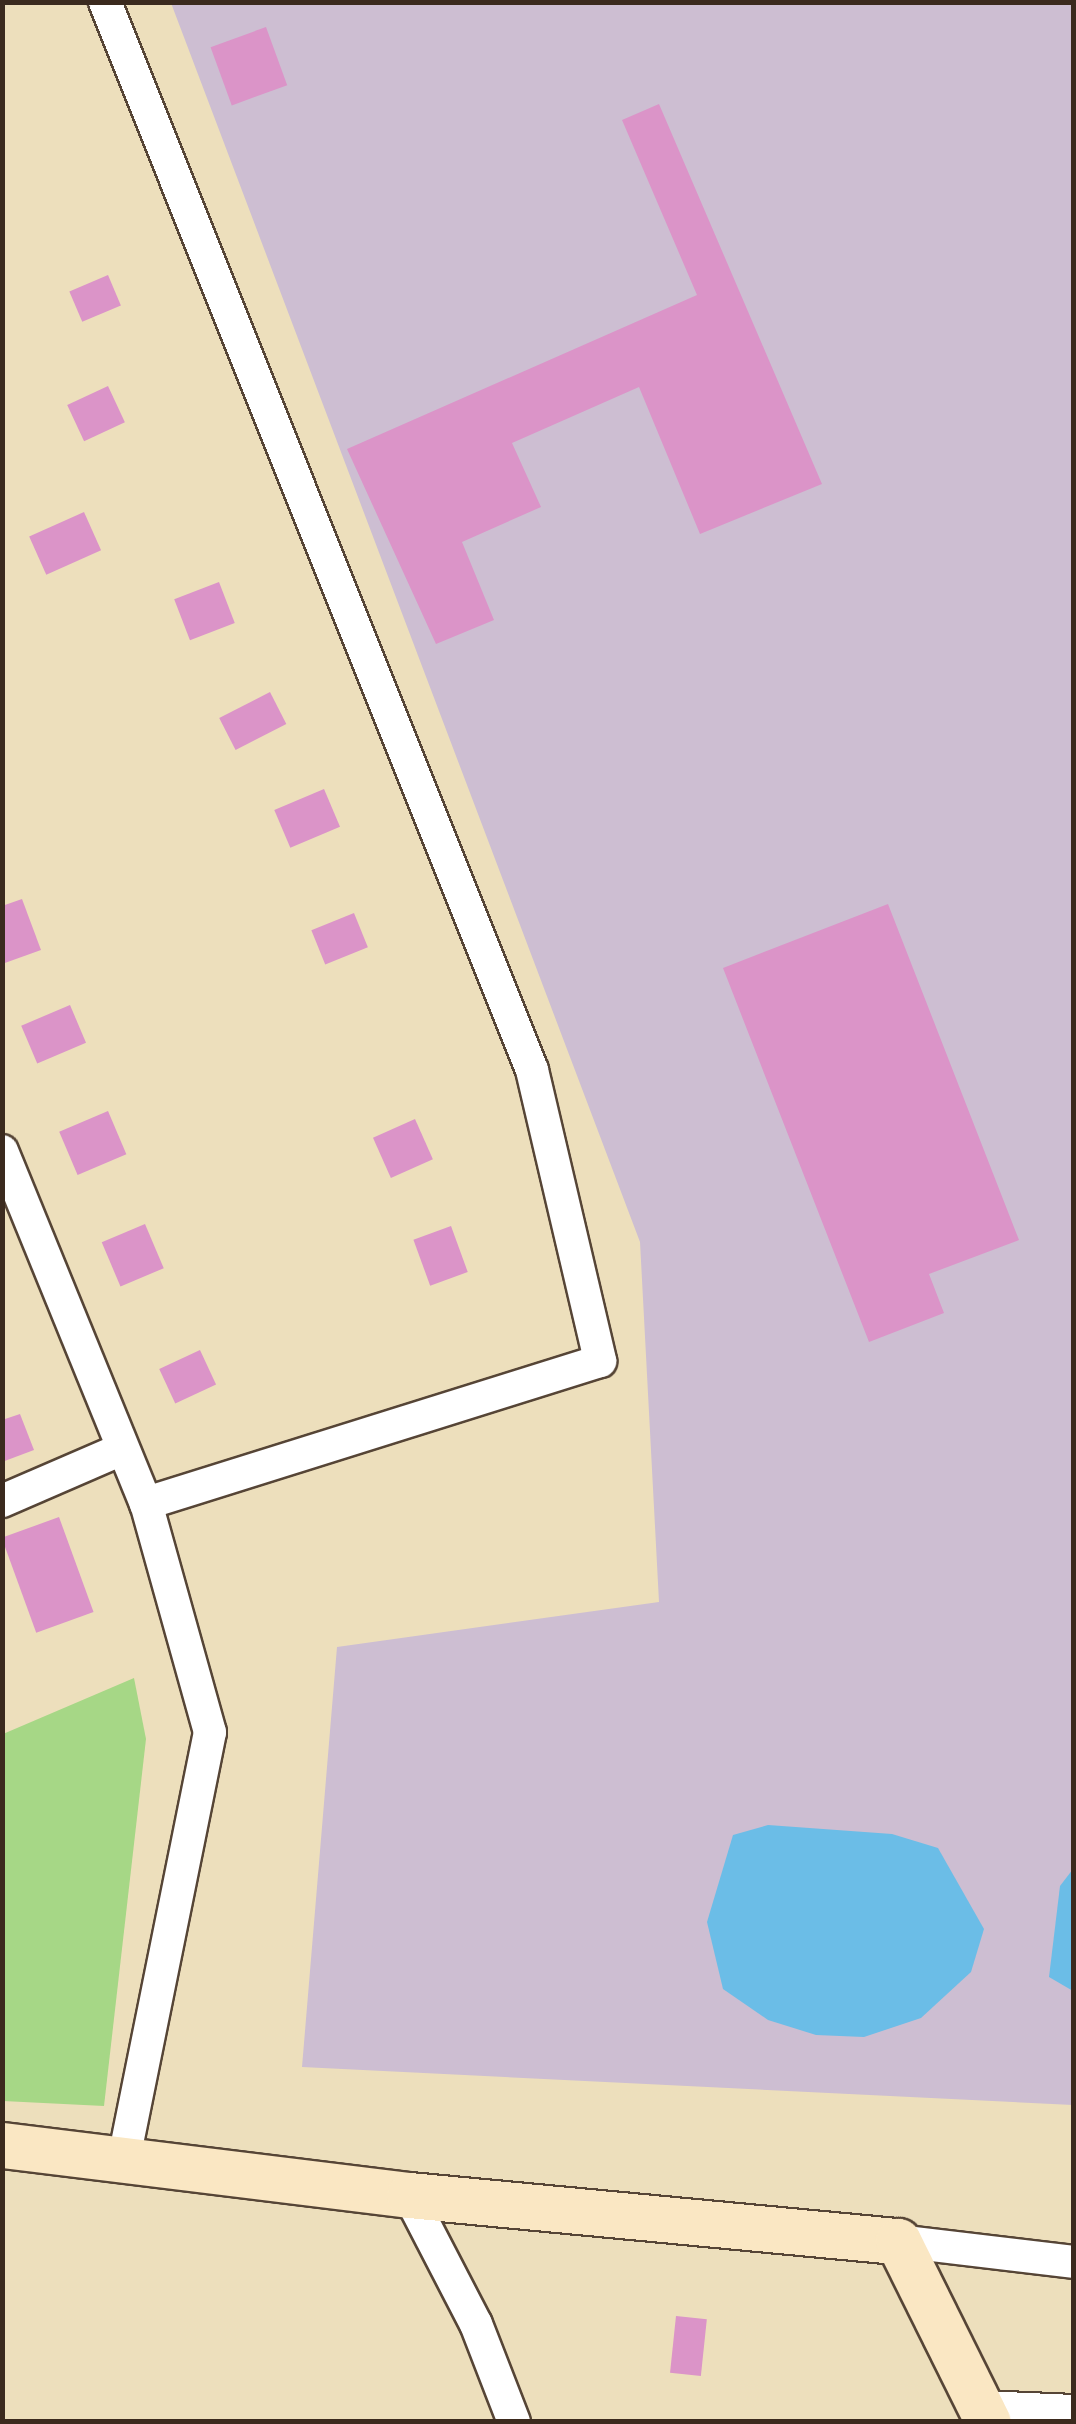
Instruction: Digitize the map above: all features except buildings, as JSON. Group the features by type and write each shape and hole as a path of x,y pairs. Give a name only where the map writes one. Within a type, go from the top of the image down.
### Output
{"street":[{"path":"105,2 532,1070 600,1362 146,1503"},
{"path":"2,1150 120,1450 146,1503 210,1732 124,2158"},
{"path":"2,1502 120,1450"},
{"path":"2,2145 409,2195 1074,2262"},
{"path":"409,2195 476,2324 514,2422"},
{"path":"898,2242 985,2414 1074,2411"}],"shaded area":[{"path":"171,3 1073,3 1073,2105 302,2067 337,1647 659,1602 640,1242"}],"green space":[{"path":"134,1678 146,1739 104,2106 3,2101 3,1734"}],"water":[{"path":"768,1825 892,1834 938,1848 984,1929 971,1972 921,2018 864,2037 816,2035 768,2020 723,1989 707,1922 733,1835"},
{"path":"1073,1869 1073,1991 1049,1977 1060,1886"}]}
